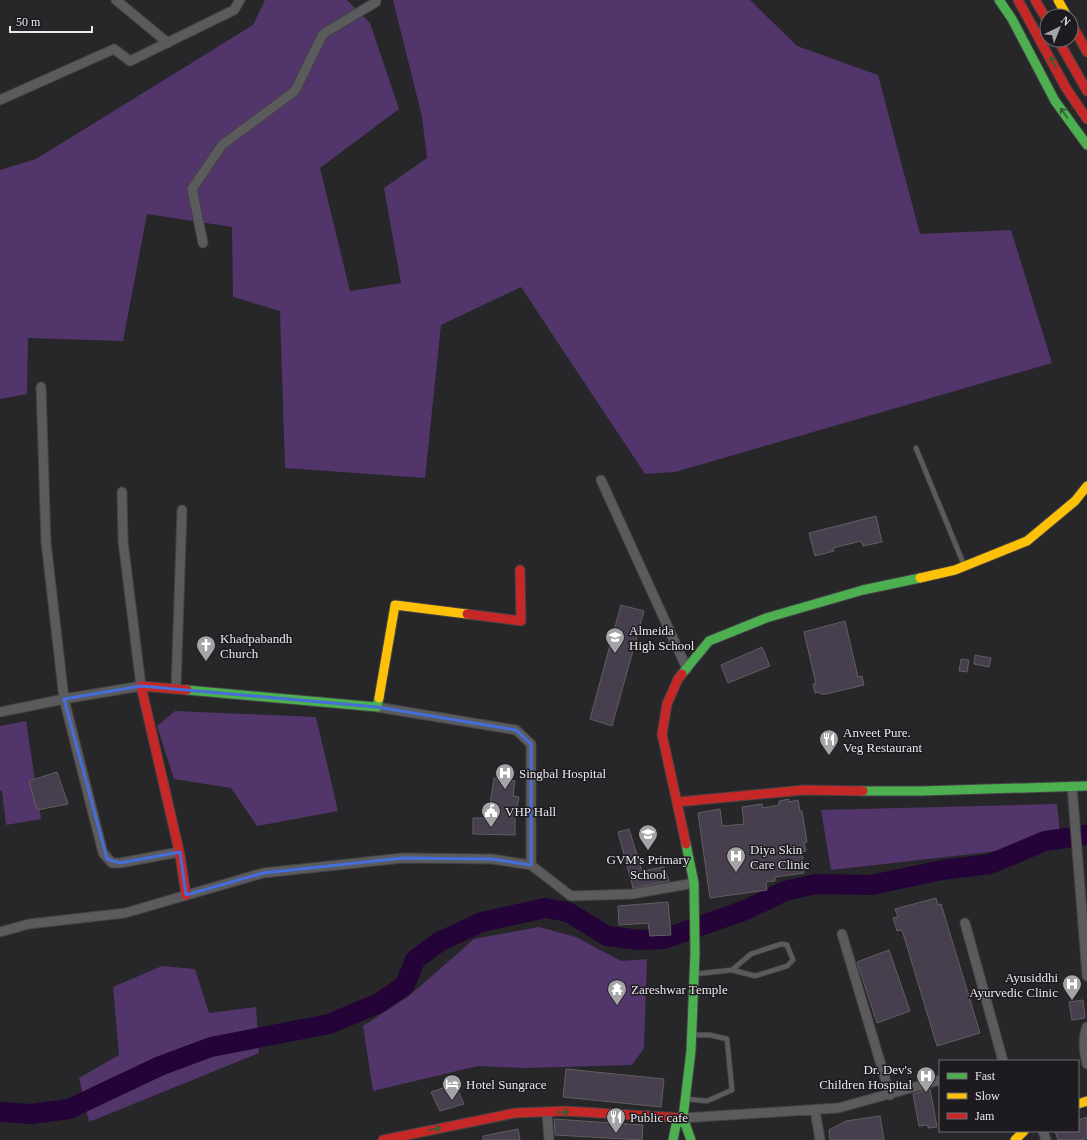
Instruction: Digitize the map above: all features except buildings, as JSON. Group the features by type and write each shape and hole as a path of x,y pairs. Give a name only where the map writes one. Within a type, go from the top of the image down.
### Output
{"main road":[{"path":"999,0 1012,19 1055,101 1087,145"},
{"path":"1018,0 1066,88 1087,119"},
{"path":"1079,38 1087,52"},
{"path":"1063,48 1087,91"},
{"path":"691,1140 683,1118 691,1034 695,954 693,899 694,883 662,734 667,704 678,679 709,641 766,618 863,590 955,570 1027,541 1075,501 1087,486"},
{"path":"186,895 179,852 142,686 377,708 395,605 521,621 520,570"},
{"path":"677,802 804,790 921,791 1087,786"},
{"path":"383,1140 515,1113 602,1113 683,1118"},
{"path":"673,1140 676,1125 683,1118"},
{"path":"1015,1140 1023,1132"}],"street":[{"path":"116,0 168,43"},
{"path":"0,100 114,49 130,61 234,10 240,0"},
{"path":"203,243 192,189 222,145 295,91 323,34 376,2 376,0"},
{"path":"41,387 46,542 64,699 101,846 107,859 112,862 120,863 179,852"},
{"path":"601,480 687,669"},
{"path":"0,712 64,699 142,686 123,541 122,492"},
{"path":"176,689 182,510"},
{"path":"377,708 516,730 531,744 531,865"},
{"path":"1072,786 1087,976"},
{"path":"0,932 29,924 125,913 263,873 403,858 492,859 531,865 570,896 632,894 694,883"},
{"path":"965,923 1003,1060"},
{"path":"842,934 890,1095"},
{"path":"1086,1030 1084,1053 1087,1064"},
{"path":"683,1118 838,1108 890,1095 939,1080"},
{"path":"815,1110 820,1140"},
{"path":"548,1112 549,1140"}],"lane":[{"path":"916,448 965,566"},
{"path":"694,974 732,970 755,976 787,966 793,960 790,948 787,944 781,944 751,954 732,970"},
{"path":"686,1099 707,1101 732,1090 726,1039 710,1035 691,1034"}],"highlighted area":[{"path":"141,686 377,707 516,730 531,744 531,865 492,859 403,858 263,873 186,895 180,852 120,863 107,859 64,699"}],"shaded area":[{"path":"265,0 347,0 370,23 399,109 320,168 350,291 401,283 384,188 427,158 422,117 393,0 750,0 797,46 878,75 920,234 1011,230 1052,363 675,472 645,474 521,287 441,325 425,478 285,468 280,311 233,297 232,227 147,214 123,341 28,338 27,394 0,399 0,170 36,159 253,25"},
{"path":"175,711 316,717 338,811 257,826 231,788 174,779 157,726"},
{"path":"26,721 41,819 6,825 2,791 0,790 0,726"},
{"path":"1057,804 1061,844 831,870 821,810"},
{"path":"539,927 576,937 621,961 647,959 644,1048 632,1065 522,1068 478,1066 373,1091 363,1026 409,996 474,939"},
{"path":"162,966 195,969 209,1013 256,1007 259,1053 89,1122 79,1078 119,1055 113,987"}],"waterway":[{"path":"0,1112 31,1114 69,1109 160,1066 211,1047 329,1024 379,1003 405,985 415,960 439,942 482,922 545,908 568,912 607,936 640,940 664,939 748,909 785,891 816,884 871,885 942,870 990,864 1045,841 1087,835"}],"traffic: fast":[{"path":"999,0 1012,19 1055,101 1087,145"},
{"path":"682,674 709,641 766,618 863,590 920,578"},
{"path":"187,690 377,707 379,698"},
{"path":"863,791 921,791 1087,786"},
{"path":"686,844 694,883 695,954 691,1051 683,1118 691,1140"},
{"path":"673,1140 676,1125 683,1118"}],"traffic: slow":[{"path":"1058,0 1062,8"},
{"path":"920,578 955,570 1027,541 1075,501 1087,486"},
{"path":"379,698 395,605 467,614"},
{"path":"1079,1104 1087,1101"},
{"path":"1015,1140 1023,1132"}],"traffic: jam":[{"path":"1018,0 1066,88 1087,119"},
{"path":"1035,0 1040,8"},
{"path":"1079,38 1087,52"},
{"path":"1063,48 1087,91"},
{"path":"467,614 521,621 520,570"},
{"path":"682,674 678,679 667,704 662,734 686,844"},
{"path":"186,895 180,855 141,686 187,690"},
{"path":"677,802 804,790 863,791"},
{"path":"383,1140 515,1113 565,1111 683,1118"}],"place":[{"name":"Almeida High School","path":"615,654"},
{"name":"Khadpabandh Church","path":"206,662"},
{"name":"Anveet Pure. Veg Restaurant","path":"829,756"},
{"name":"Singbal Hospital","path":"505,790"},
{"name":"VHP Hall","path":"491,828"},
{"name":"GVM's Primary School","path":"648,851"},
{"name":"Diya Skin Care Clinic","path":"736,873"},
{"name":"Ayusiddhi Ayurvedic Clinic","path":"1072,1001"},
{"name":"Zareshwar Temple","path":"617,1006"},
{"name":"Dr. Dev's Children Hospital","path":"926,1093"},
{"name":"Hotel Sungrace","path":"452,1101"},
{"name":"Public cafe","path":"616,1134"}]}
